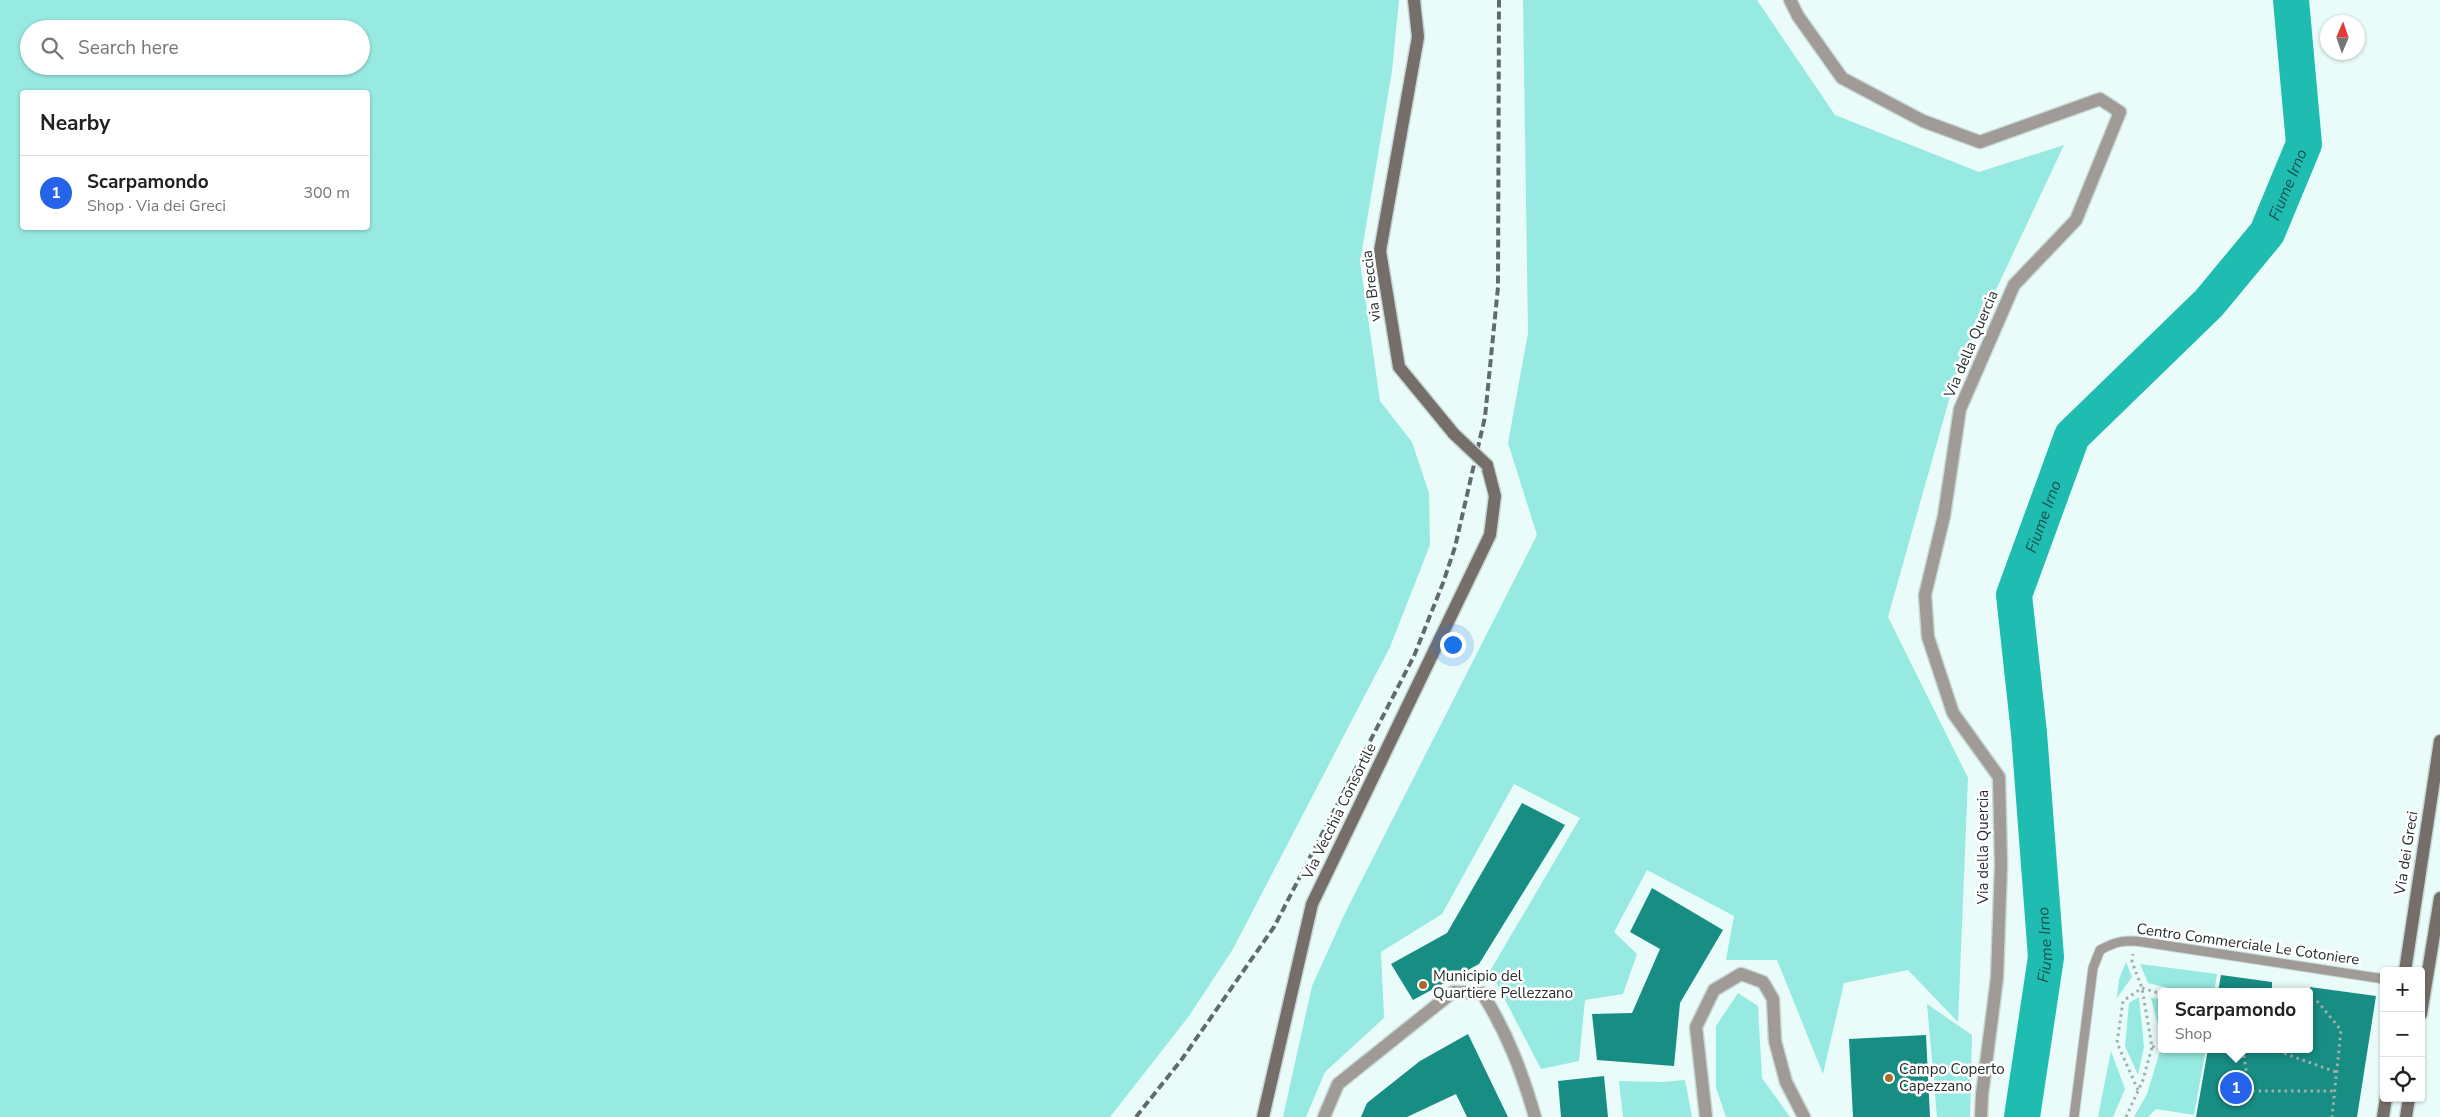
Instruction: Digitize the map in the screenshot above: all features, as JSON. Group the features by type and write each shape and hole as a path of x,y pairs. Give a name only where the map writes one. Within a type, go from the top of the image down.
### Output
{"street":[{"name":"via Breccia","path":"1414,0 1418,37 1380,251 1399,368 1454,434 1487,465 1495,496 1490,536"},
{"name":"Via della Quercia","path":"1790,0 1798,16 1842,78 1923,121 1980,142 2100,99 2120,112 2076,220 2014,285 1960,409 1944,516 1925,595 1928,637 1954,713 1999,776 2001,865 1997,978 1981,1117"},
{"name":"Via Vecchia Consortile","path":"1264,1117 1312,904 1490,536"},
{"name":"Via dei Greci","path":"2406,967 2440,740"},
{"path":"2421,1012 2440,898"},
{"path":"1706,1117 1696,1027 1714,990 1741,974 1763,982 1773,999 1775,1041 1786,1082 1804,1117"},
{"path":"1324,1117 1338,1084 1453,992 1482,993 1497,1017 1523,1076 1535,1117"},
{"path":"2383,1117 2385,1102"},
{"path":"2406,1117 2408,1102"}],"lane":[{"name":"Centro Commerciale Le Cotoniere","path":"2074,1117 2093,968 2100,950 2115,942 2129,940 2380,977"}],"path":[{"path":"2126,1117 2138,1090 2152,1047 2142,988 2132,962 2133,953"},
{"path":"2142,988 2158,993"},
{"path":"2138,1090 2117,1043 2123,1001 2142,988"},
{"path":"2313,1002 2318,1002 2341,1030 2332,1117"},
{"path":"2152,1047 2158,1046"},
{"path":"2244,1053 2249,1091 2334,1091"},
{"path":"2283,1053 2336,1072"}],"shaded area":[{"path":"0,0 1399,0 1392,71 1360,262 1380,401 1412,442 1429,493 1430,545 1390,647 1233,949 1189,1016 1110,1117 0,1117"},
{"path":"1523,0 1757,0 1835,115 1979,172 2064,145 1956,375 1888,617 1968,778 1958,1022 1908,970 1844,983 1823,1074 1777,960 1726,960 1734,916 1647,870 1614,932 1637,954 1623,994 1585,1000 1579,1061 1541,1069 1490,971 1580,818 1514,784 1442,914 1381,952 1384,1018 1325,1072 1306,1117 1283,1117 1312,986 1346,911 1537,535 1508,443 1528,333"},
{"path":"2126,962 2132,977 2117,998 2116,1005 2119,979"},
{"path":"2140,964 2217,974 2215,988 2168,988 2148,983"},
{"path":"1738,993 1758,1006 1762,1078 1790,1117 1726,1117 1716,1088 1716,1026"},
{"path":"2139,997 2144,1047 2138,1075 2125,1046 2129,1003"},
{"path":"2151,998 2158,999 2158,1025"},
{"path":"1927,1004 1972,1035 1970,1117 1937,1117"},
{"path":"2111,1051 2125,1089 2113,1117 2098,1117"},
{"path":"2159,1053 2205,1053 2194,1115 2156,1109 2148,1117 2134,1117 2147,1094"},
{"path":"1685,1080 1692,1117 1623,1117 1619,1081 1662,1082"}],"building":[{"path":"1522,803 1565,825 1479,964 1413,1000 1391,964 1447,933"},
{"path":"1652,888 1723,930 1680,1003 1674,1066 1597,1060 1592,1014 1632,1013 1660,949 1630,932"},
{"path":"2221,975 2272,982 2272,988 2219,988"},
{"path":"2310,987 2376,996 2357,1117 2196,1117 2207,1053 2313,1053 2313,988"},
{"path":"1468,1034 1508,1117 1467,1117 1456,1094 1407,1117 1361,1117 1367,1103 1420,1061"},
{"name":"Campo Coperto Capezzano","path":"1926,1035 1930,1117 1853,1117 1849,1039"},
{"path":"1604,1076 1608,1117 1561,1117 1558,1081"}],"waterway":[{"name":"Fiume Irno","path":"2022,1117 2046,957 2029,733 2014,595 2072,436 2209,303 2267,233 2304,144 2291,0"}],"railway":[{"path":"1136,1117 1182,1059 1274,927 1414,656 1455,547 1485,417 1498,287 1499,0"}],"place":[{"name":"Municipio del Quartiere Pellezzano","path":"1423,985"},
{"name":"Campo Coperto Capezzano","path":"1889,1078"},
{"name":"Scarpamondo","path":"2236,1088"}]}
